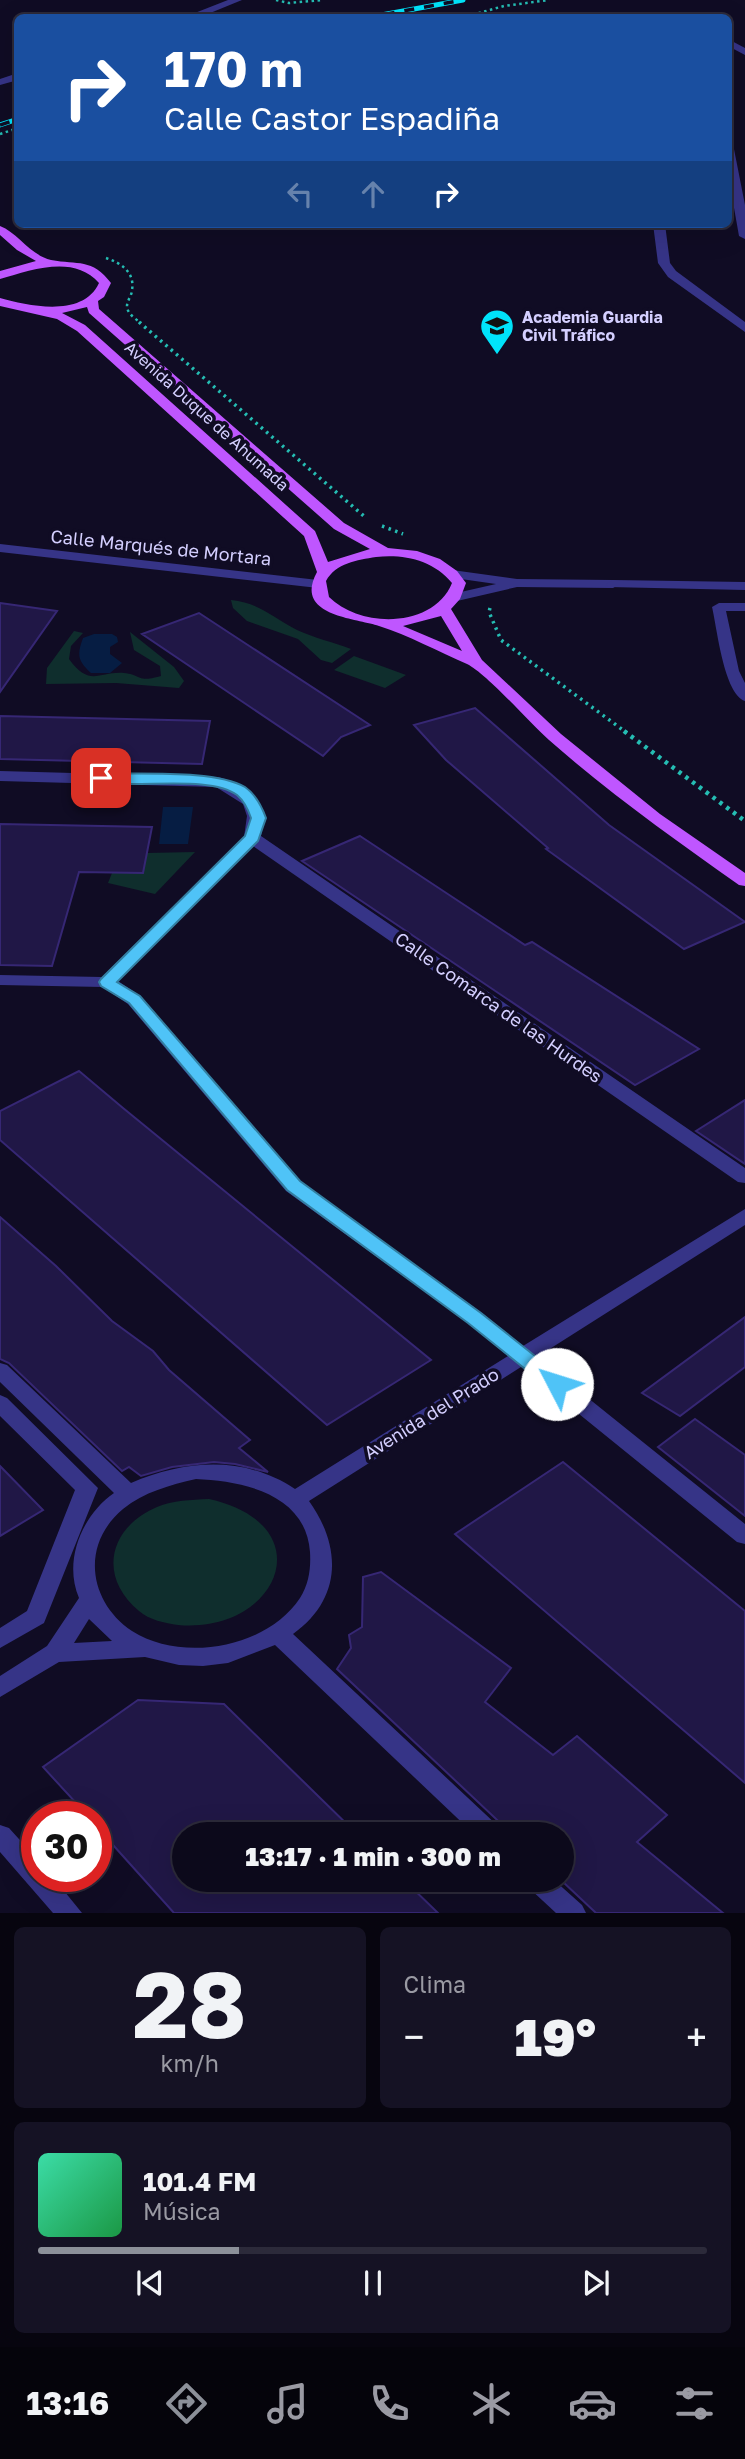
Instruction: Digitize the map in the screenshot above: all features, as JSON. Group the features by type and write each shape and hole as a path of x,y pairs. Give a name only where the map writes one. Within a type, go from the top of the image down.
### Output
{"main road":[{"path":"0,229 21,248 48,263"},
{"path":"0,261 3,267 1,275"},
{"path":"1,275 22,267 48,263 81,267 98,274 105,283 104,289 92,300 67,308 41,310 3,304"},
{"name":"Avenida Duque de Ahumada","path":"92,300 93,310 339,526 385,552"},
{"name":"Avenida Duque de Ahumada","path":"41,310 61,316 80,328 310,534 321,578 321,598 336,611 355,618 381,622"},
{"path":"321,578 341,561 362,554 385,552 432,559 449,569 459,583 457,597 444,609 426,617 381,622"},
{"path":"444,609 476,663 555,737 654,817 745,881"},
{"path":"381,622 476,663"}],"street":[{"path":"198,14 237,0"},
{"path":"732,159 745,236"},
{"path":"737,178 745,173"},
{"path":"660,228 664,263 671,274 745,328"},
{"name":"Calle Marqués de Mortara","path":"0,548 321,578"},
{"path":"613,584 745,586"},
{"path":"0,776 218,782 241,791 254,806 259,818 252,838 107,982"},
{"name":"Calle Comarca de las Hurdes","path":"252,838 745,1177"},
{"path":"0,980 107,982 134,1000 293,1186 522,1355 745,1536"},
{"name":"Avenida del Prado","path":"294,1500 745,1216"},
{"path":"0,1370 128,1493"},
{"path":"0,1403 87,1488 36,1617 0,1639"},
{"path":"196,1471 232,1473 266,1483 294,1500 314,1524 324,1552 321,1582 305,1611 278,1634 248,1649 214,1657 178,1656 145,1648 111,1629 89,1601 81,1572 86,1542 102,1516 128,1493 160,1478 196,1471"},
{"path":"0,1688 55,1653 89,1601"},
{"path":"278,1634 477,1822"},
{"path":"55,1653 145,1648"},
{"path":"0,1835 69,1913"},
{"path":"551,1892 573,1913"}],"lane":[{"path":"453,574 517,583 613,584"},
{"path":"457,597 517,583"},
{"path":"745,607 719,607 732,671 745,697"}],"path":[{"path":"276,0 289,3 323,0"},
{"path":"475,14 504,6 549,0"},
{"path":"101,257 113,260 126,269 134,281 135,292 127,306 130,314 370,521"},
{"path":"381,526 404,535"},
{"path":"492,589 493,598 489,612 501,640 745,821"}],"green space":[{"path":"231,600 250,604 297,630 351,649 332,663 321,660 298,639 247,621 233,608"},
{"path":"74,631 83,633 71,646 69,659 76,668 89,676 124,673 143,679 161,676 160,666 134,650 130,632 174,667 184,681 179,688 116,683 46,684 47,668"},
{"path":"354,656 406,675 385,688 334,670"},
{"path":"195,852 155,894 108,883 112,873 143,873 147,853"},
{"path":"209,1499 245,1512 267,1531 277,1553 274,1575 262,1596 241,1613 213,1623 178,1625 147,1617 126,1598 118,1583 114,1554 119,1540 140,1516 157,1507"}],"water":[{"path":"94,634 112,634 117,637 118,642 110,647 110,654 122,663 110,673 91,673 80,657 83,638"},
{"path":"163,807 193,807 188,844 159,844"}],"building":[{"path":"0,603 57,611 0,692"},
{"path":"199,613 370,725 341,737 323,756 142,634"},
{"path":"475,708 609,825 745,922 684,949 546,849 548,848 446,760 414,725"},
{"path":"0,716 210,721 202,764 0,759"},
{"path":"0,824 152,827 143,873 79,872 52,966 0,965"},
{"path":"360,836 525,945 532,942 699,1049 635,1085 302,861"},
{"path":"79,1071 431,1360 327,1425 0,1140 0,1111"},
{"path":"745,1100 745,1164 696,1131"},
{"path":"0,1217 56,1266 112,1321 153,1351 169,1370 250,1440 239,1448 268,1472 214,1462 172,1467 141,1476 129,1467 122,1471 9,1363 0,1359"},
{"path":"745,1317 745,1367 680,1416 642,1393"},
{"path":"695,1419 745,1455 745,1516 658,1447"},
{"path":"563,1462 745,1611 745,1783 455,1534"},
{"path":"0,1466 43,1510 0,1536"},
{"path":"381,1572 511,1668 485,1702 553,1755 577,1736 667,1815 637,1842 723,1913 596,1913 574,1892 574,1822 499,1822 337,1669 351,1648 349,1635 362,1627 363,1577"},
{"path":"138,1700 224,1704 345,1822 172,1822 172,1892 416,1892 438,1913 174,1913 112,1844 112,1801 74,1801 43,1767"}],"railway":[{"path":"387,14 463,0"},
{"path":"0,125 14,120"}],"place":[{"name":"Academia Guardia Civil Tráfico","path":"497,356"}],"route":[{"path":"101,778 218,782 241,791 254,806 259,818 252,838 107,982 134,1000 293,1186 475,1318 557,1384"}]}
